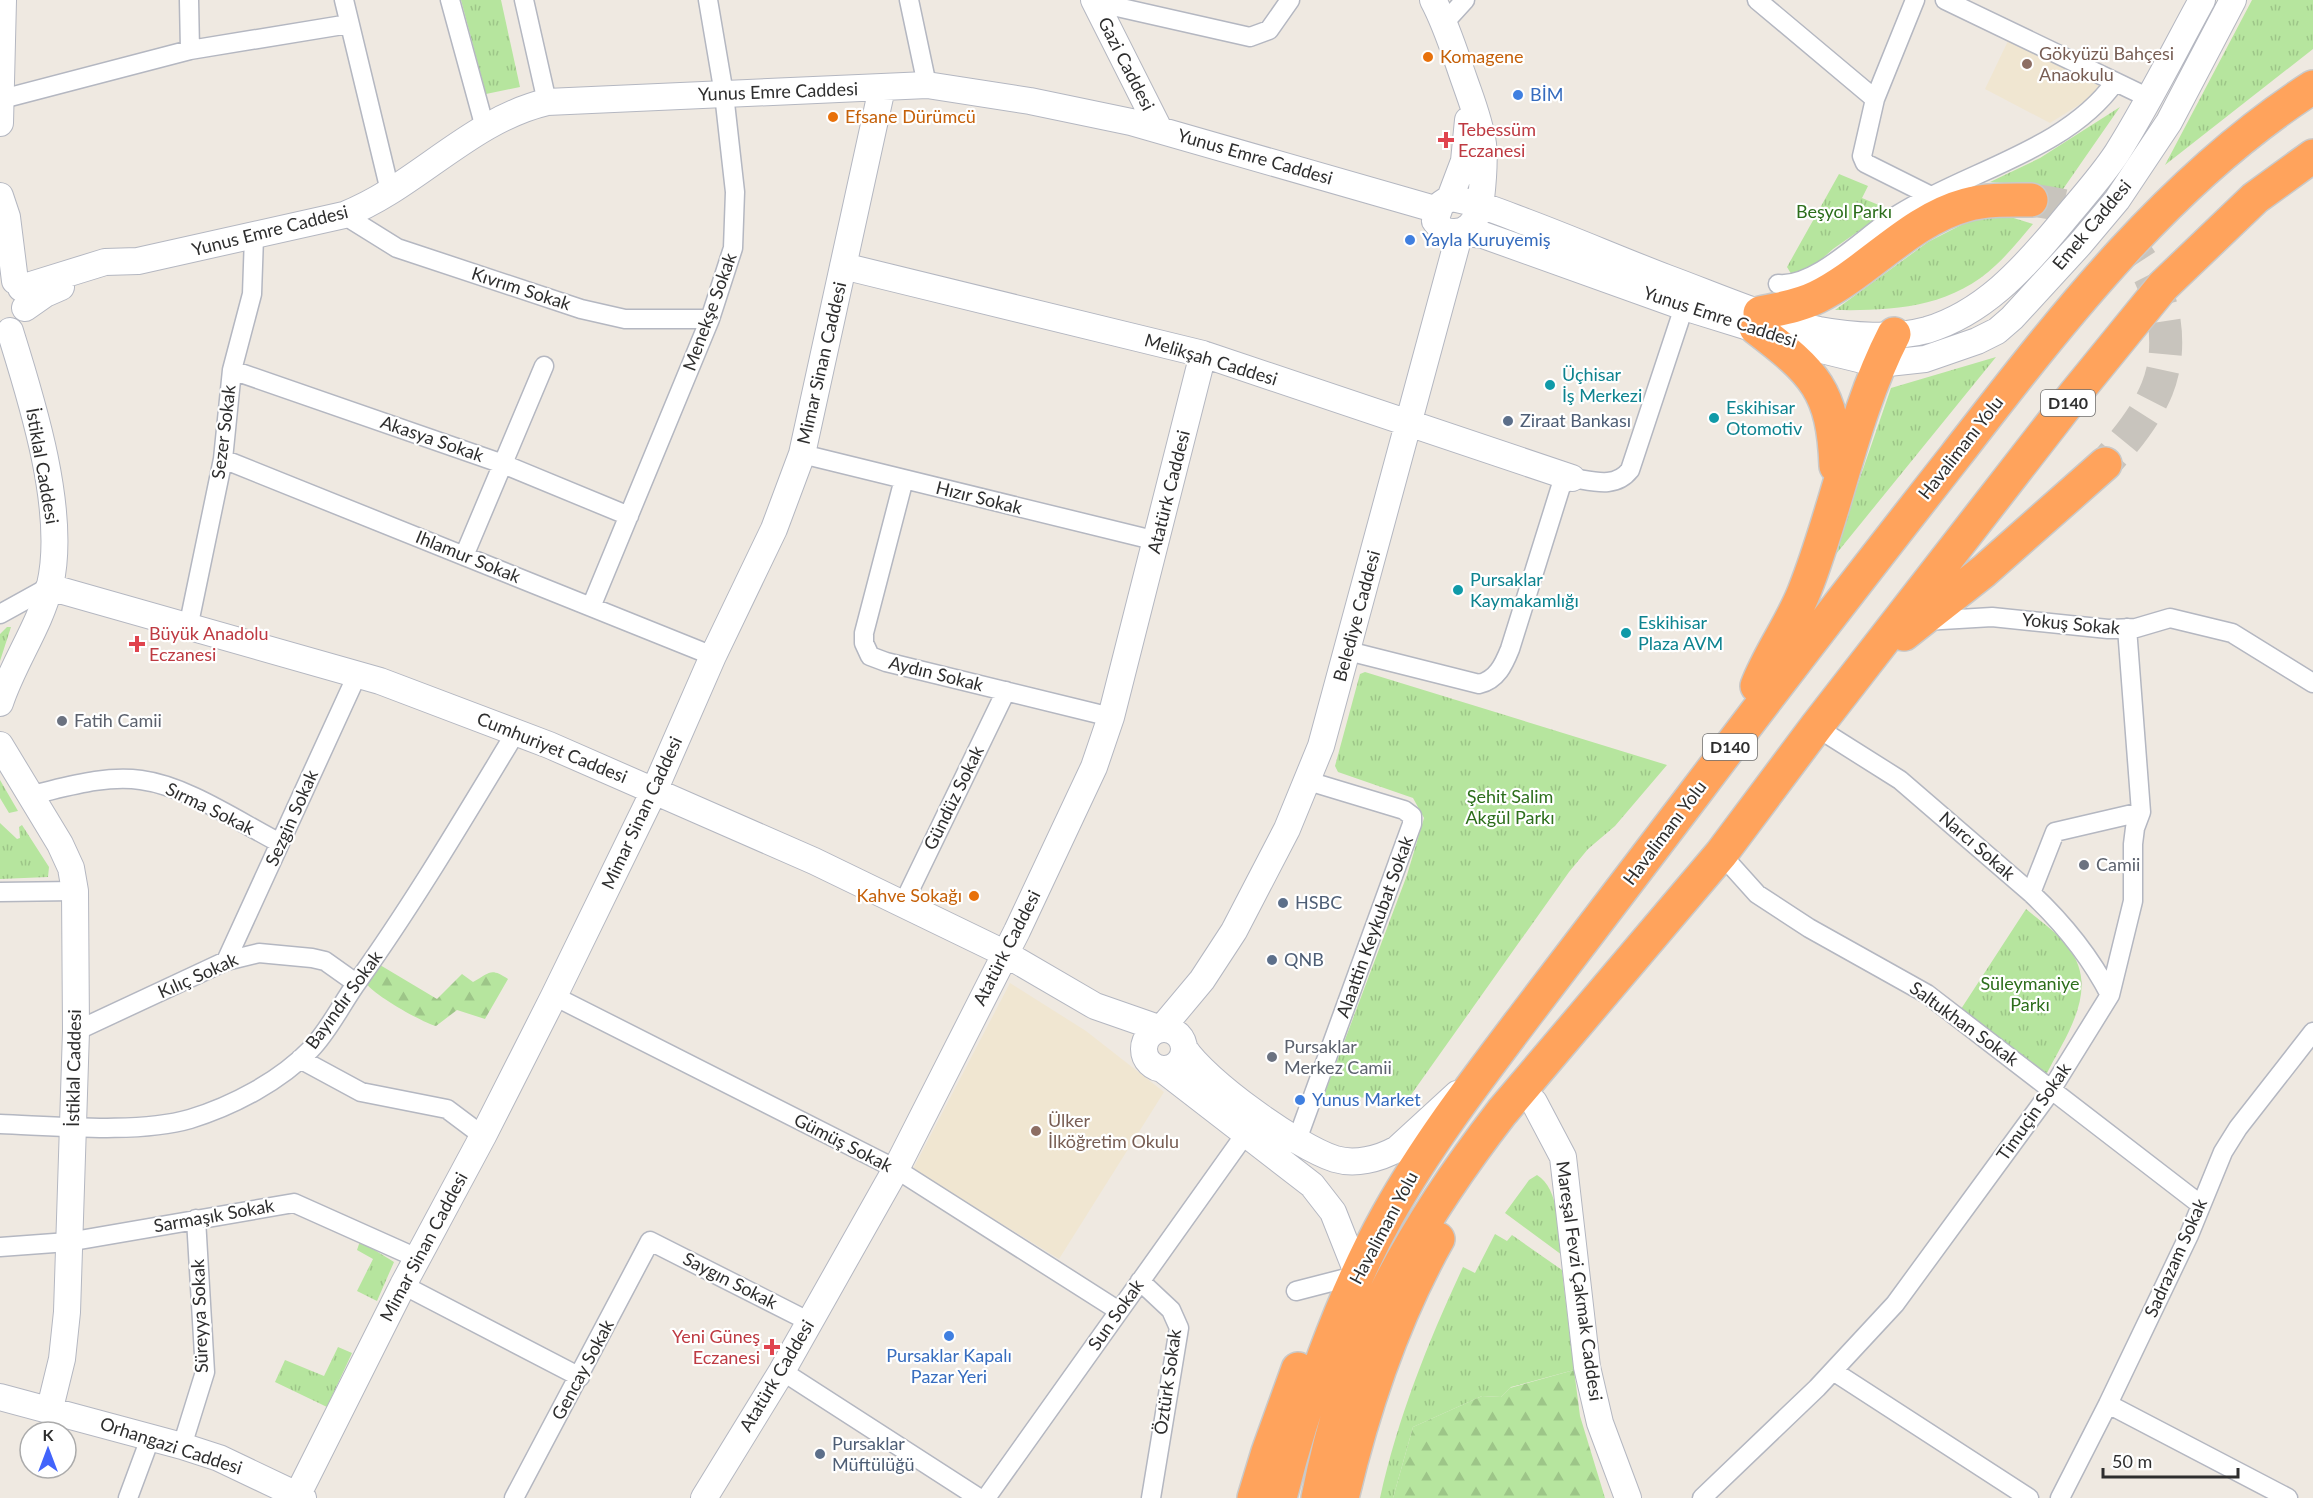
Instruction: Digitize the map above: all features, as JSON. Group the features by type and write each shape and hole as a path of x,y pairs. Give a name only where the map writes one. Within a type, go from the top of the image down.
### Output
{"highway":[{"name":"Havalimanı Yolu","path":"1280,1498 1290,1455 1358,1275 1380,1228 1416,1166 1480,1075 1963,446 2092,286 2145,229 2216,161 2259,125 2313,87"},
{"name":"D140","path":"1318,1498 1326,1455 1363,1338 1416,1233 1495,1121 1721,854 1816,727 2075,394 2163,286 2255,198 2313,156"},
{"path":"1837,487 1833,421 1825,396 1805,368 1758,321 1828,292 1915,231 1950,211 1966,205 2006,200 2031,200"},
{"path":"1741,733 1759,681 1804,593 1879,364 1894,334"},
{"path":"1854,679 1919,622 1984,571 2106,464"},
{"path":"1342,1498 1386,1352 1425,1263 1481,1170 1534,1102 1647,940"},
{"path":"1254,1498 1304,1352 1320,1322 1358,1275"}],"street":[{"path":"3,0 1,111 190,50 349,24"},
{"path":"189,0 190,50"},
{"path":"344,0 390,191"},
{"path":"450,0 485,128"},
{"path":"524,0 547,102"},
{"name":"Menekşe Sokak","path":"591,607 710,319 727,271 735,233 735,192 724,94 708,0"},
{"path":"909,0 927,85"},
{"path":"1094,1 1149,7 1250,38 1269,30 1290,0"},
{"path":"1460,232 1472,226 1480,206 1483,144 1478,119 1439,11 1465,0"},
{"path":"1757,0 1875,99"},
{"path":"1915,0 1875,99 1862,156 1865,163 1932,197"},
{"path":"1945,0 2149,98"},
{"path":"1758,321 1819,330 1894,334 1925,330 1975,308 2014,277 2095,184 2149,98 2202,0"},
{"name":"Emek Caddesi","path":"1879,364 1925,358 1951,350 1977,341 2012,318 2117,200 2169,122 2233,0"},
{"name":"Gazi Caddesi","path":"1094,1 1158,129"},
{"path":"1444,204 1464,161 1467,143 1465,81"},
{"path":"1778,284 1790,285 1812,276 1896,216 2046,140 2086,116 2115,82"},
{"name":"Yunus Emre Caddesi","path":"15,288 45,294 110,275 138,261 254,237 344,215 390,191 485,128 517,110 547,102 927,85 1030,101 1158,129 1444,204 1480,206 1826,351 1879,364"},
{"name":"Mimar Sinan Caddesi","path":"299,1497 403,1285 483,1136 554,996 654,791 713,656 774,529 801,454 882,88"},
{"path":"0,196 7,217 18,323 3,333"},
{"name":"Yunus Emre Caddesi","path":"1444,204 1435,215 1438,226 1450,233 1483,235 1684,307 1758,321"},
{"name":"Kıvrım Sokak","path":"344,215 397,248 581,309 625,319 710,319"},
{"name":"Belediye Caddesi","path":"1202,980 1258,886 1308,781 1329,724 1407,424 1460,232"},
{"name":"Sezer Sokak","path":"188,628 223,459 232,370 252,294 254,237"},
{"name":"Melikşah Caddesi","path":"843,266 1203,354 1572,478"},
{"path":"1348,651 1479,684 1488,682 1503,666 1510,649 1561,486 1572,478 1614,482 1624,477 1630,470 1684,307"},
{"name":"İstiklal Caddesi","path":"0,703 49,587 54,530 50,493 36,418 3,333"},
{"name":"Atatürk Caddesi","path":"704,1498 782,1371 896,1169 1094,767 1111,717 1203,354"},
{"path":"464,556 544,366"},
{"name":"Akasya Sokak","path":"232,370 503,464 628,516"},
{"name":"Hızır Sokak","path":"801,454 1157,541"},
{"name":"Ihlamur Sokak","path":"223,459 713,656"},
{"name":"Aydın Sokak","path":"904,479 866,626 866,650 870,656 886,662 1111,717"},
{"path":"0,614 49,587"},
{"name":"Cumhuriyet Caddesi","path":"49,587 415,693 516,732 764,838 1004,953 1095,1006"},
{"name":"Yokuş Sokak","path":"1919,622 1992,617 2108,629 2127,628 2170,618 2199,623 2232,633 2313,683"},
{"name":"Timuçin Sokak","path":"1702,1498 1833,1371 1896,1304 2052,1089 2110,995 2133,901 2133,843 2135,828 2141,812 2127,628"},
{"name":"Sezgin Sokak","path":"226,961 357,675"},
{"name":"Gündüz Sokak","path":"903,904 1006,691"},
{"name":"Narcı Sokak","path":"1816,727 1900,780 2049,909 2094,964 2110,995"},
{"name":"Bayındır Sokak","path":"0,1124 161,1125 191,1119 243,1096 286,1071 325,1032 356,983 393,932 516,732"},
{"name":"İstiklal Caddesi","path":"0,745 60,843 71,868 75,891 76,1032 66,1328 50,1408"},
{"name":"Sırma Sokak","path":"31,795 90,782 141,780 172,788 280,843"},
{"name":"Alaattin Keykubat Sokak","path":"1297,1140 1412,824 1412,816 1404,810 1308,781"},
{"path":"2031,893 2055,832 2141,812"},
{"name":"Saltukhan Sokak","path":"1721,854 1756,894 1809,928 1926,994 2201,1205"},
{"path":"0,892 75,891"},
{"name":"Kılıç Sokak","path":"76,1032 226,961 260,953 325,961 356,983"},
{"path":"1153,1062 1147,1039 1161,1029 1202,980"},
{"path":"1153,1062 1174,1066 1181,1061 1186,1021 1202,980"},
{"name":"Gümüş Sokak","path":"554,996 896,1169 1119,1311"},
{"path":"1095,1006 1174,1032 1208,1075 1297,1140 1335,1159 1353,1161 1385,1155 1397,1149 1480,1075"},
{"path":"1095,1006 1153,1062 1298,1172 1324,1197 1333,1212 1358,1275 1296,1291"},
{"name":"Sadrazam Sokak","path":"2060,1498 2108,1404 2201,1205 2223,1152 2238,1128 2313,1032"},
{"path":"300,1059 361,1092 447,1109 483,1136"},
{"name":"Mareşal Fevzi Çakmak Caddesi","path":"1534,1102 1563,1157 1591,1386 1613,1463 1628,1498"},
{"name":"Sun Sokak","path":"986,1498 1246,1133"},
{"name":"Sarmaşık Sokak","path":"0,1246 69,1242 294,1203 417,1258"},
{"name":"Süreyya Sokak","path":"182,1446 205,1372 196,1219"},
{"name":"Saygın Sokak","path":"650,1240 810,1322"},
{"name":"Gencay Sokak","path":"514,1498 580,1377 650,1240"},
{"name":"Öztürk Sokak","path":"1140,1281 1171,1310 1179,1328 1150,1498"},
{"path":"403,1285 580,1377"},
{"path":"782,1371 979,1498"},
{"path":"1833,1371 2029,1498"},
{"name":"Orhangazi Caddesi","path":"0,1397 50,1408 151,1436 219,1458 299,1497"},
{"path":"2108,1404 2266,1493 2288,1498"},
{"path":"128,1498 151,1436"}],"shaded area":[{"name":"Gökyüzü Bahçesi Anaokulu","path":"2008,41 2106,88 2050,123 1985,89"},
{"name":"Ülker İlköğretim Okulu","path":"1010,983 1086,1031 1164,1092 1059,1259 913,1169"}],"green space":[{"path":"461,0 501,0 520,87 486,94"},
{"path":"2252,0 2313,0 2313,49 2165,165"},
{"path":"2120,107 2061,192 2031,185 1990,182 2040,158"},
{"name":"Beşyol Parkı","path":"1839,174 1868,186 1862,198 1893,211 1876,219 1833,249 1796,282 1787,267"},
{"path":"2004,215 2033,224 1996,265 1979,279 1960,290 1920,304 1899,308 1835,310 1928,242 1967,222"},
{"path":"1996,357 1832,559 1891,388"},
{"path":"7,627 11,627 0,661 0,634"},
{"name":"Şehit Salim Akgül Parkı","path":"1365,672 1667,765 1615,826 1588,849 1569,872 1403,1106 1371,1098 1355,1098 1340,1104 1323,1098 1407,875 1424,818 1413,798 1338,772 1335,766 1360,674"},
{"path":"0,780 18,811 9,813 0,798"},
{"path":"0,823 17,839 20,838 19,827 22,825 49,867 48,877 0,879"},
{"name":"Süleymaniye Parkı","path":"2026,909 2068,947 2077,963 2081,979 2081,995 2077,1012 2046,1075 1961,1009"},
{"path":"380,965 437,999 462,974 473,982 493,972 508,979 485,1019 457,1010 436,1026 398,1008 370,988 366,983"},
{"path":"1537,1175 1545,1181 1554,1200 1562,1255 1505,1213 1529,1180"},
{"path":"1495,1234 1507,1241 1512,1235 1562,1270 1574,1370 1511,1387 1501,1397 1482,1396 1413,1427 1393,1498 1380,1498 1405,1409 1438,1323 1463,1267 1475,1273"},
{"path":"360,1241 394,1262 377,1301 357,1291 373,1259 357,1250"},
{"path":"338,1347 352,1353 327,1407 275,1382 285,1360 324,1376"},
{"path":"1574,1370 1580,1416 1605,1498 1393,1498 1413,1427 1482,1396 1501,1397 1510,1388"}],"tunnel":[{"path":"2031,200 2078,210 2093,216 2113,230 2131,247 2156,290 2163,315 2166,340 2164,365 2157,389 2141,419 2105,464"}],"place":[{"name":"Komagene","path":"1428,57"},
{"name":"Gökyüzü Bahçesi Anaokulu","path":"2027,64"},
{"name":"BİM","path":"1518,95"},
{"name":"Efsane Dürümcü","path":"833,117"},
{"name":"Tebessüm Eczanesi","path":"1446,140"},
{"name":"Yayla Kuruyemiş","path":"1410,240"},
{"name":"Üçhisar İş Merkezi","path":"1550,385"},
{"name":"Eskihisar Otomotiv","path":"1714,418"},
{"name":"Ziraat Bankası","path":"1508,421"},
{"name":"Pursaklar Kaymakamlığı","path":"1458,590"},
{"name":"Eskihisar Plaza AVM","path":"1626,633"},
{"name":"Büyük Anadolu Eczanesi","path":"137,644"},
{"name":"Fatih Camii","path":"62,721"},
{"name":"Camii","path":"2084,865"},
{"name":"Kahve Sokağı","path":"974,896"},
{"name":"HSBC","path":"1283,903"},
{"name":"QNB","path":"1272,960"},
{"name":"Pursaklar Merkez Camii","path":"1272,1057"},
{"name":"Yunus Market","path":"1300,1100"},
{"name":"Ülker İlköğretim Okulu","path":"1036,1131"},
{"name":"Pursaklar Kapalı Pazar Yeri","path":"949,1336"},
{"name":"Yeni Güneş Eczanesi","path":"772,1347"},
{"name":"Pursaklar Müftülüğü","path":"820,1454"}]}
